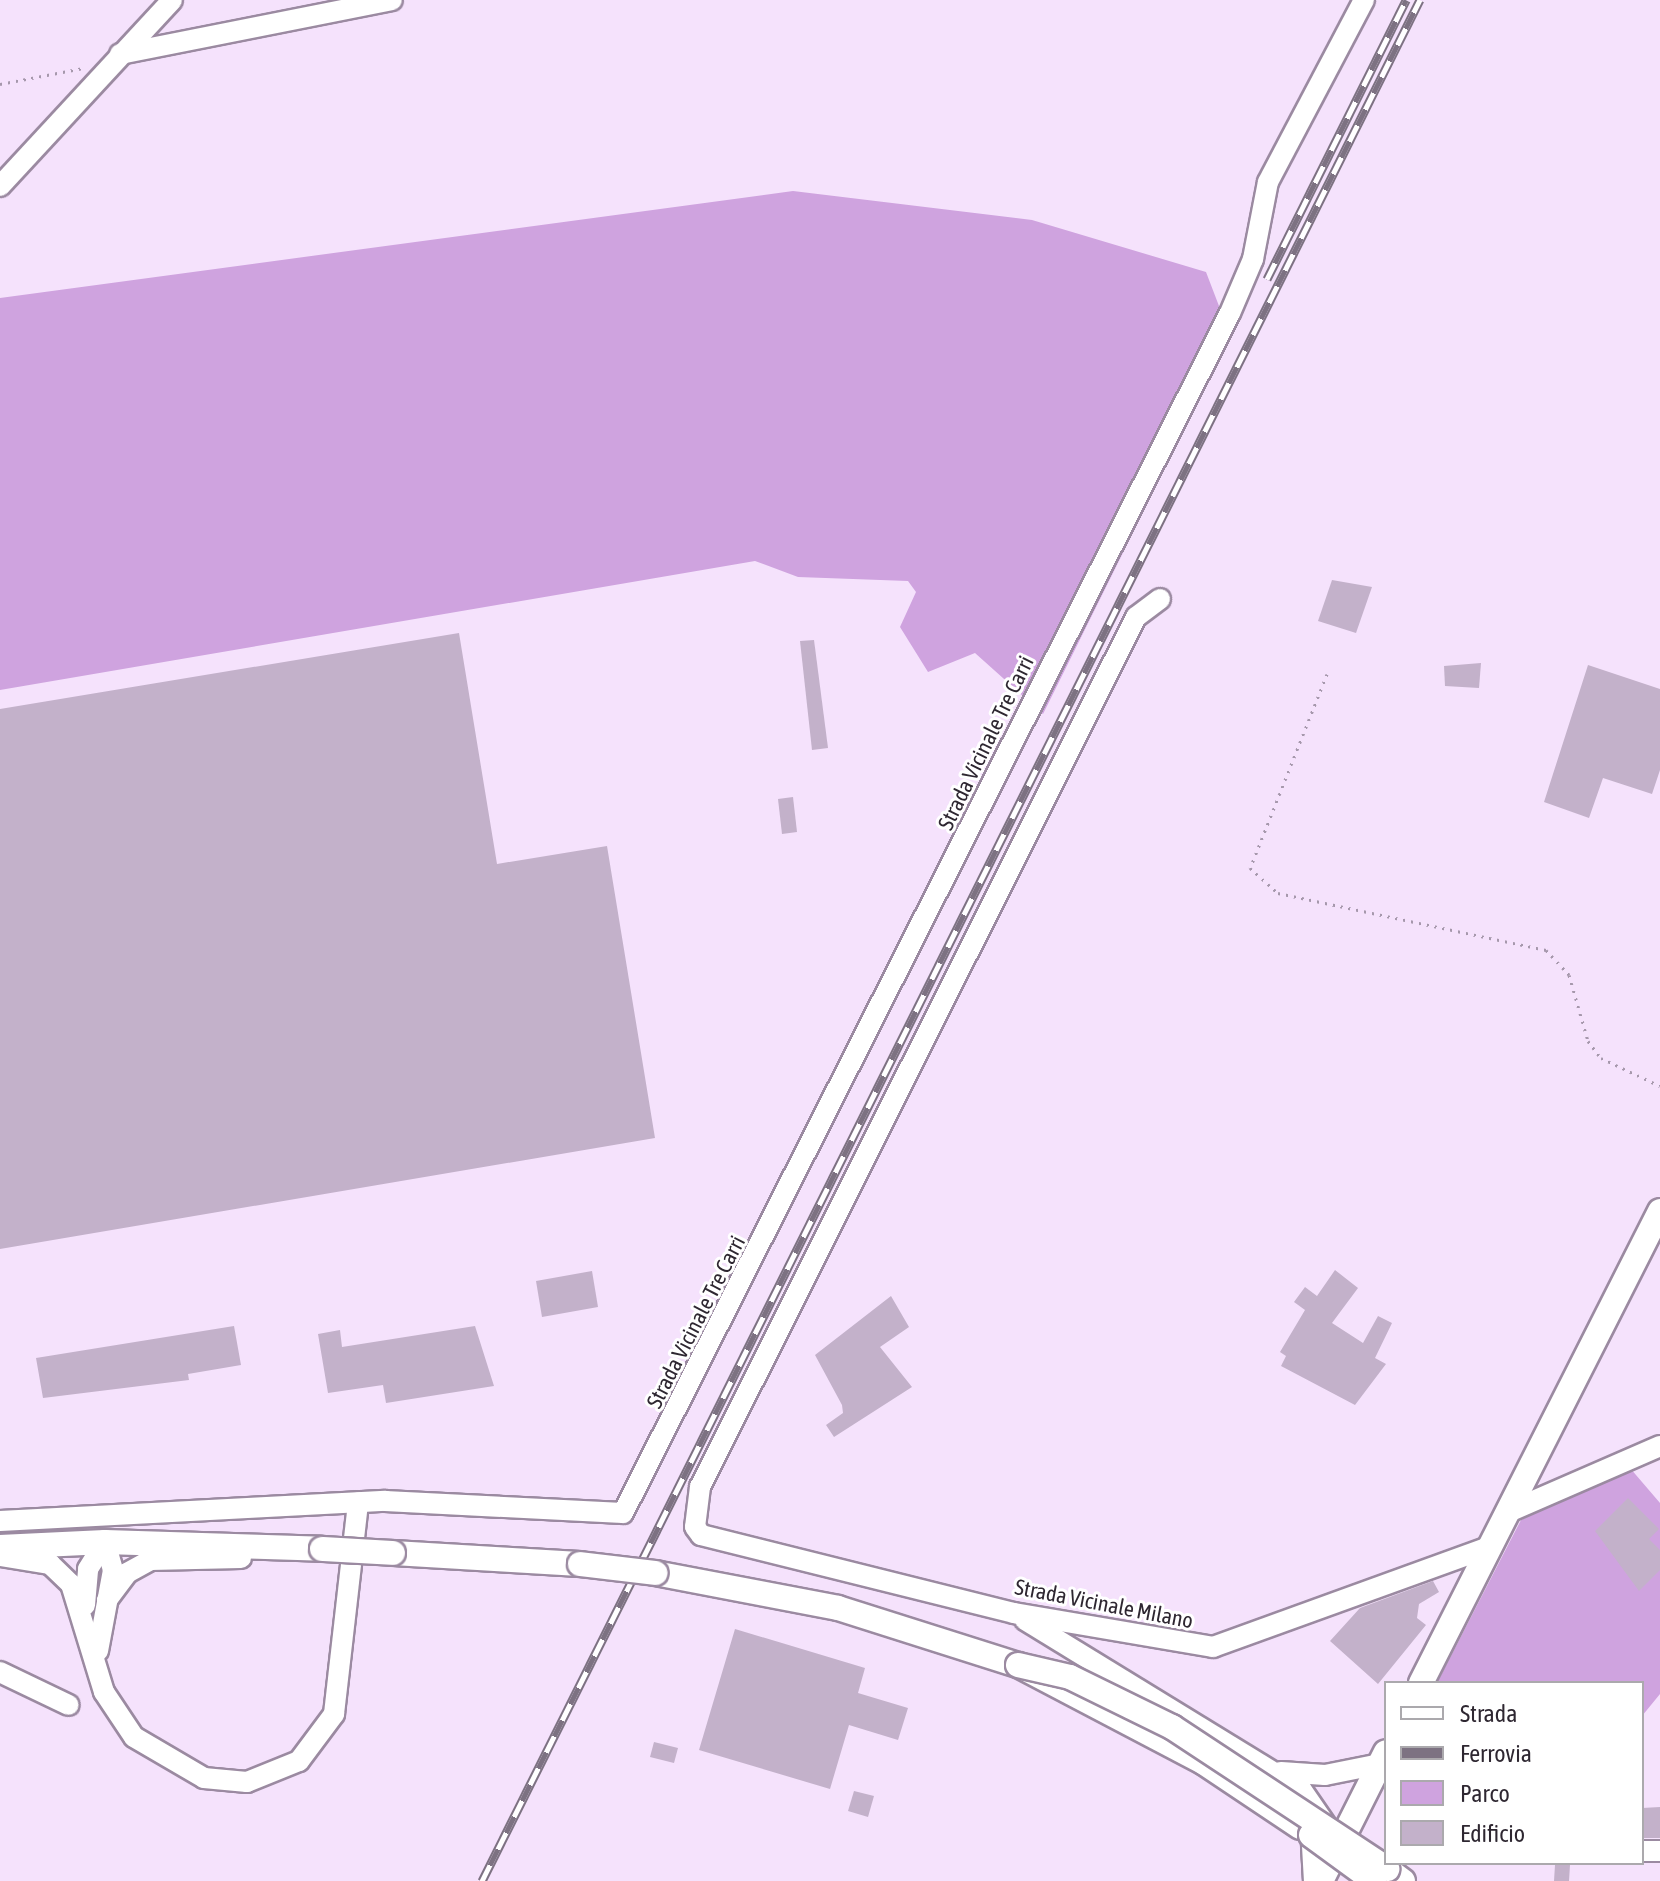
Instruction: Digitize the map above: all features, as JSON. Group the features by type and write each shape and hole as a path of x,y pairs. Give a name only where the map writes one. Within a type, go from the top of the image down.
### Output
{"main road":[{"path":"1422,1681 1660,1211"},
{"path":"0,1547 105,1542 322,1549 580,1564 655,1573 838,1608 1018,1665 1070,1677 1172,1727 1390,1875"},
{"path":"1320,1879 1383,1758"}],"street":[{"path":"0,186 172,0"},
{"path":"120,54 392,0"},
{"name":"Strada Vicinale Tre Carri","path":"358,1502 453,1500 623,1513 632,1501 1230,313 1253,259 1268,182 1364,0"},
{"name":"Strada Vicinale Milano","path":"1160,599 1136,617 700,1487 692,1516 701,1535 1014,1613 1213,1647 1489,1547"},
{"path":"1506,1513 1660,1446"},
{"path":"0,1521 358,1502 341,1692 326,1734 299,1761 247,1782 185,1770 128,1731 98,1671 85,1620 61,1572 0,1556"},
{"path":"98,1671 113,1570 105,1542"},
{"path":"85,1620 88,1569 105,1542"},
{"path":"107,1600 127,1573 150,1560 245,1558 278,1548"},
{"path":"1014,1613 1301,1789 1337,1845"},
{"path":"0,1672 69,1705"},
{"path":"1251,1761 1304,1776 1383,1758"},
{"path":"1251,1761 1305,1813 1316,1838 1320,1879 1390,1875"}],"path":[{"path":"0,84 97,65 120,54"},
{"path":"1327,674 1250,868 1278,893 1546,950 1569,975 1588,1041 1601,1058 1660,1086"}],"green space":[{"path":"793,191 1032,220 1206,272 1219,306 1240,317 1043,714 975,653 928,672 900,627 916,592 908,581 798,577 755,561 0,690 0,298"},
{"path":"1630,1468 1660,1503 1660,1694 1644,1714 1644,1681 1438,1681 1521,1520"}],"building":[{"path":"1332,580 1372,587 1356,633 1318,621"},
{"path":"459,633 497,864 607,846 655,1138 0,1249 0,709"},
{"path":"814,640 828,748 812,750 800,641"},
{"path":"1481,663 1479,688 1445,686 1444,666"},
{"path":"1588,665 1660,689 1660,770 1652,794 1603,778 1589,818 1544,802"},
{"path":"793,797 797,832 782,834 778,799"},
{"path":"1335,1270 1358,1288 1332,1323 1363,1343 1378,1316 1392,1323 1375,1358 1386,1364 1355,1405 1281,1366 1286,1356 1280,1352 1305,1310 1294,1302 1305,1287 1317,1296"},
{"path":"592,1271 598,1307 542,1317 536,1281"},
{"path":"891,1296 909,1327 880,1347 912,1387 834,1437 826,1425 843,1413 842,1405 815,1355"},
{"path":"234,1326 241,1365 188,1374 189,1380 43,1398 36,1358"},
{"path":"475,1326 494,1386 386,1403 383,1385 328,1393 318,1334 340,1330 342,1347"},
{"path":"1628,1498 1659,1529 1649,1539 1660,1550 1660,1570 1639,1591 1595,1531"},
{"path":"1433,1581 1439,1592 1419,1604 1417,1618 1426,1625 1378,1684 1330,1641 1360,1608"},
{"path":"735,1629 865,1668 858,1693 908,1708 898,1740 849,1725 830,1789 699,1750"},
{"path":"654,1742 678,1748 674,1763 650,1757"},
{"path":"854,1791 874,1796 868,1817 848,1811"},
{"path":"1660,1807 1660,1838 1644,1838 1644,1808"},
{"path":"1555,1865 1570,1865 1569,1881 1554,1881"}],"railway":[{"path":"1267,279 1406,0"},
{"path":"482,1881 1420,0"}]}
